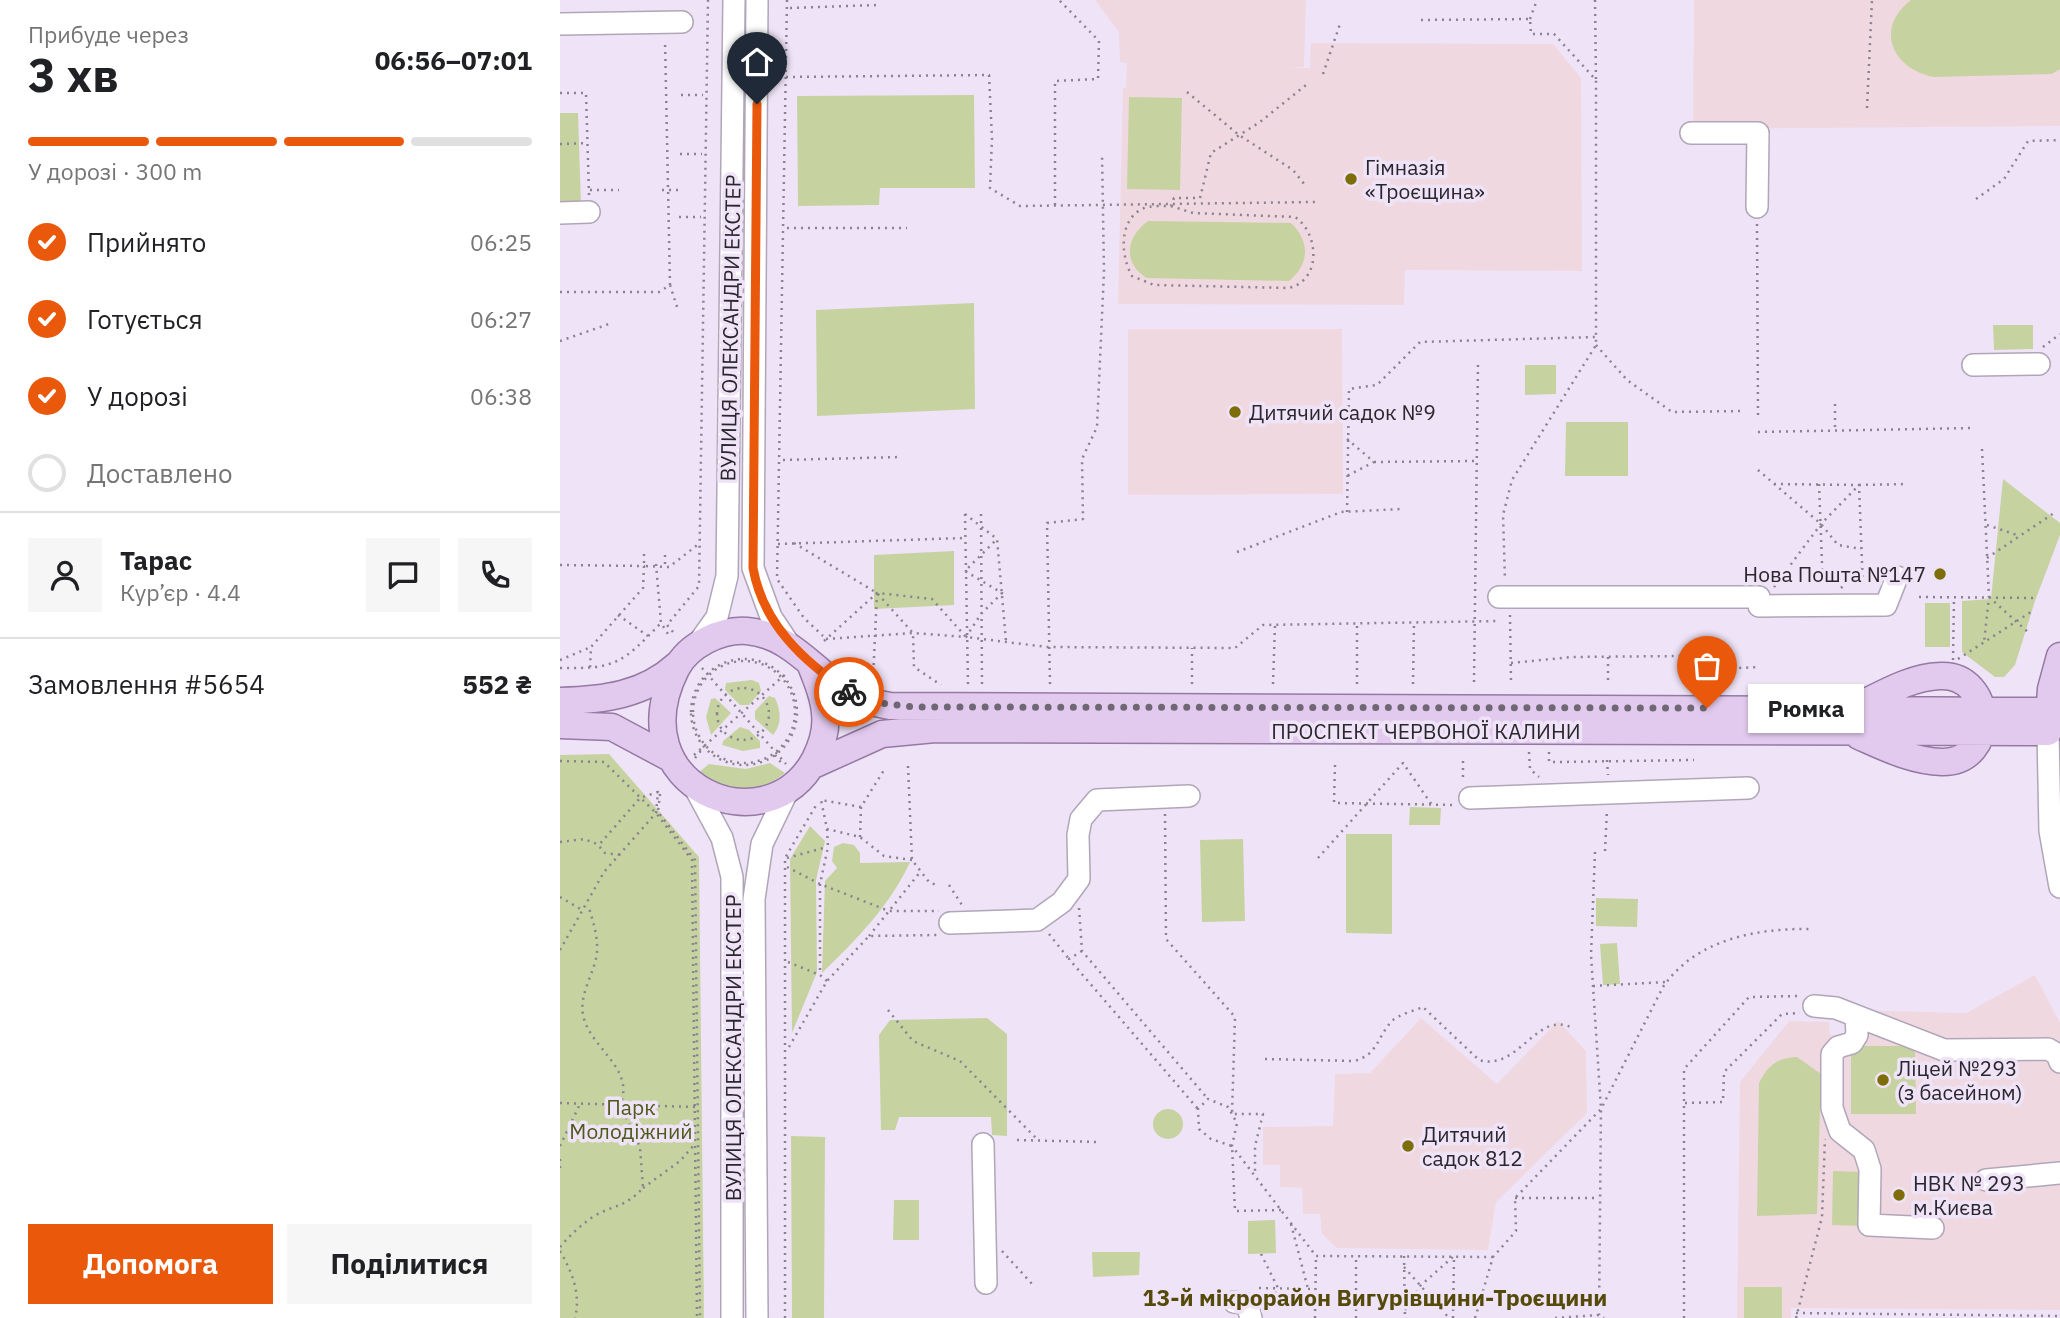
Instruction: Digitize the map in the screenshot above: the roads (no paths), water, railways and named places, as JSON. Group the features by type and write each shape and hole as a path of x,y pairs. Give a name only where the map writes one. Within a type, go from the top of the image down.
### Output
{"main road":[{"name":"ПРОСПЕКТ ЧЕРВОНОЇ КАЛИНИ","path":"695,661 717,635 744,631 770,636 806,652 857,697 890,706 1850,721"},
{"path":"793,772 824,734 826,716 824,699 806,652"},
{"path":"2048,722 2060,656"},
{"path":"560,719 591,701 625,694 695,661"},
{"path":"687,766 663,741 662,706 695,661"},
{"path":"560,719 612,727 687,766"},
{"name":"ПРОСПЕКТ ЧЕРВОНОЇ КАЛИНИ","path":"687,766 708,794 741,802 758,801 793,772 882,734 935,729 1850,721 2048,722"},
{"path":"1850,721 1896,753 1944,762 1962,757 1976,746 1983,721"}],"street":[{"name":"ВУЛИЦЯ ОЛЕКСАНДРИ ЕКСТЕР","path":"695,661 717,617 727,576 734,0"},
{"name":"ВУЛИЦЯ ОЛЕКСАНДРИ ЕКСТЕР","path":"757,0 753,568 771,617 806,652"},
{"path":"560,24 673,22"},
{"path":"1691,133 1758,133 1757,207"},
{"path":"560,213 589,212"},
{"path":"1973,365 2039,364"},
{"path":"1499,597 1759,602 1824,606 1886,605 1897,577"},
{"path":"2048,722 2050,831 2060,887"},
{"name":"ВУЛИЦЯ ОЛЕКСАНДРИ ЕКСТЕР","path":"687,766 722,838 732,877 732,1318"},
{"name":"ВУЛИЦЯ ОЛЕКСАНДРИ ЕКСТЕР","path":"757,1318 754,889 767,828 793,772"},
{"path":"1465,795 1748,788"},
{"path":"950,929 1037,920 1062,902 1079,879 1078,835 1081,819 1097,800 1188,796"},
{"path":"1807,1001 1836,1008 1944,1050 2048,1049 2057,1054 2060,1062"},
{"path":"1856,1016 1857,1035 1852,1043 1838,1047 1832,1054 1832,1108 1840,1131 1864,1150 1870,1169 1869,1225 1933,1228"},
{"path":"984,1144 986,1283"},
{"path":"1986,1180 2060,1173"},
{"path":"1234,1303 1247,1304 1251,1318"}],"place":[{"name":"Гімназія «Троєщина»","path":"1351,179"},
{"name":"Дитячий садок №9","path":"1235,412"},
{"name":"Нова Пошта №147","path":"1940,574"},
{"name":"Рюмка","path":"1707,708"},
{"name":"Ліцей №293 (з басейном)","path":"1883,1080"},
{"name":"Дитячий садок 812","path":"1408,1146"},
{"name":"НВК № 293 м.Києва","path":"1899,1195"}],"district":[{"name":"13-й мікрорайон Вигурівщини-Троєщини","path":"1375,1297"}],"park label":[{"name":"Парк Молодіжний","path":"631,1119"}]}
